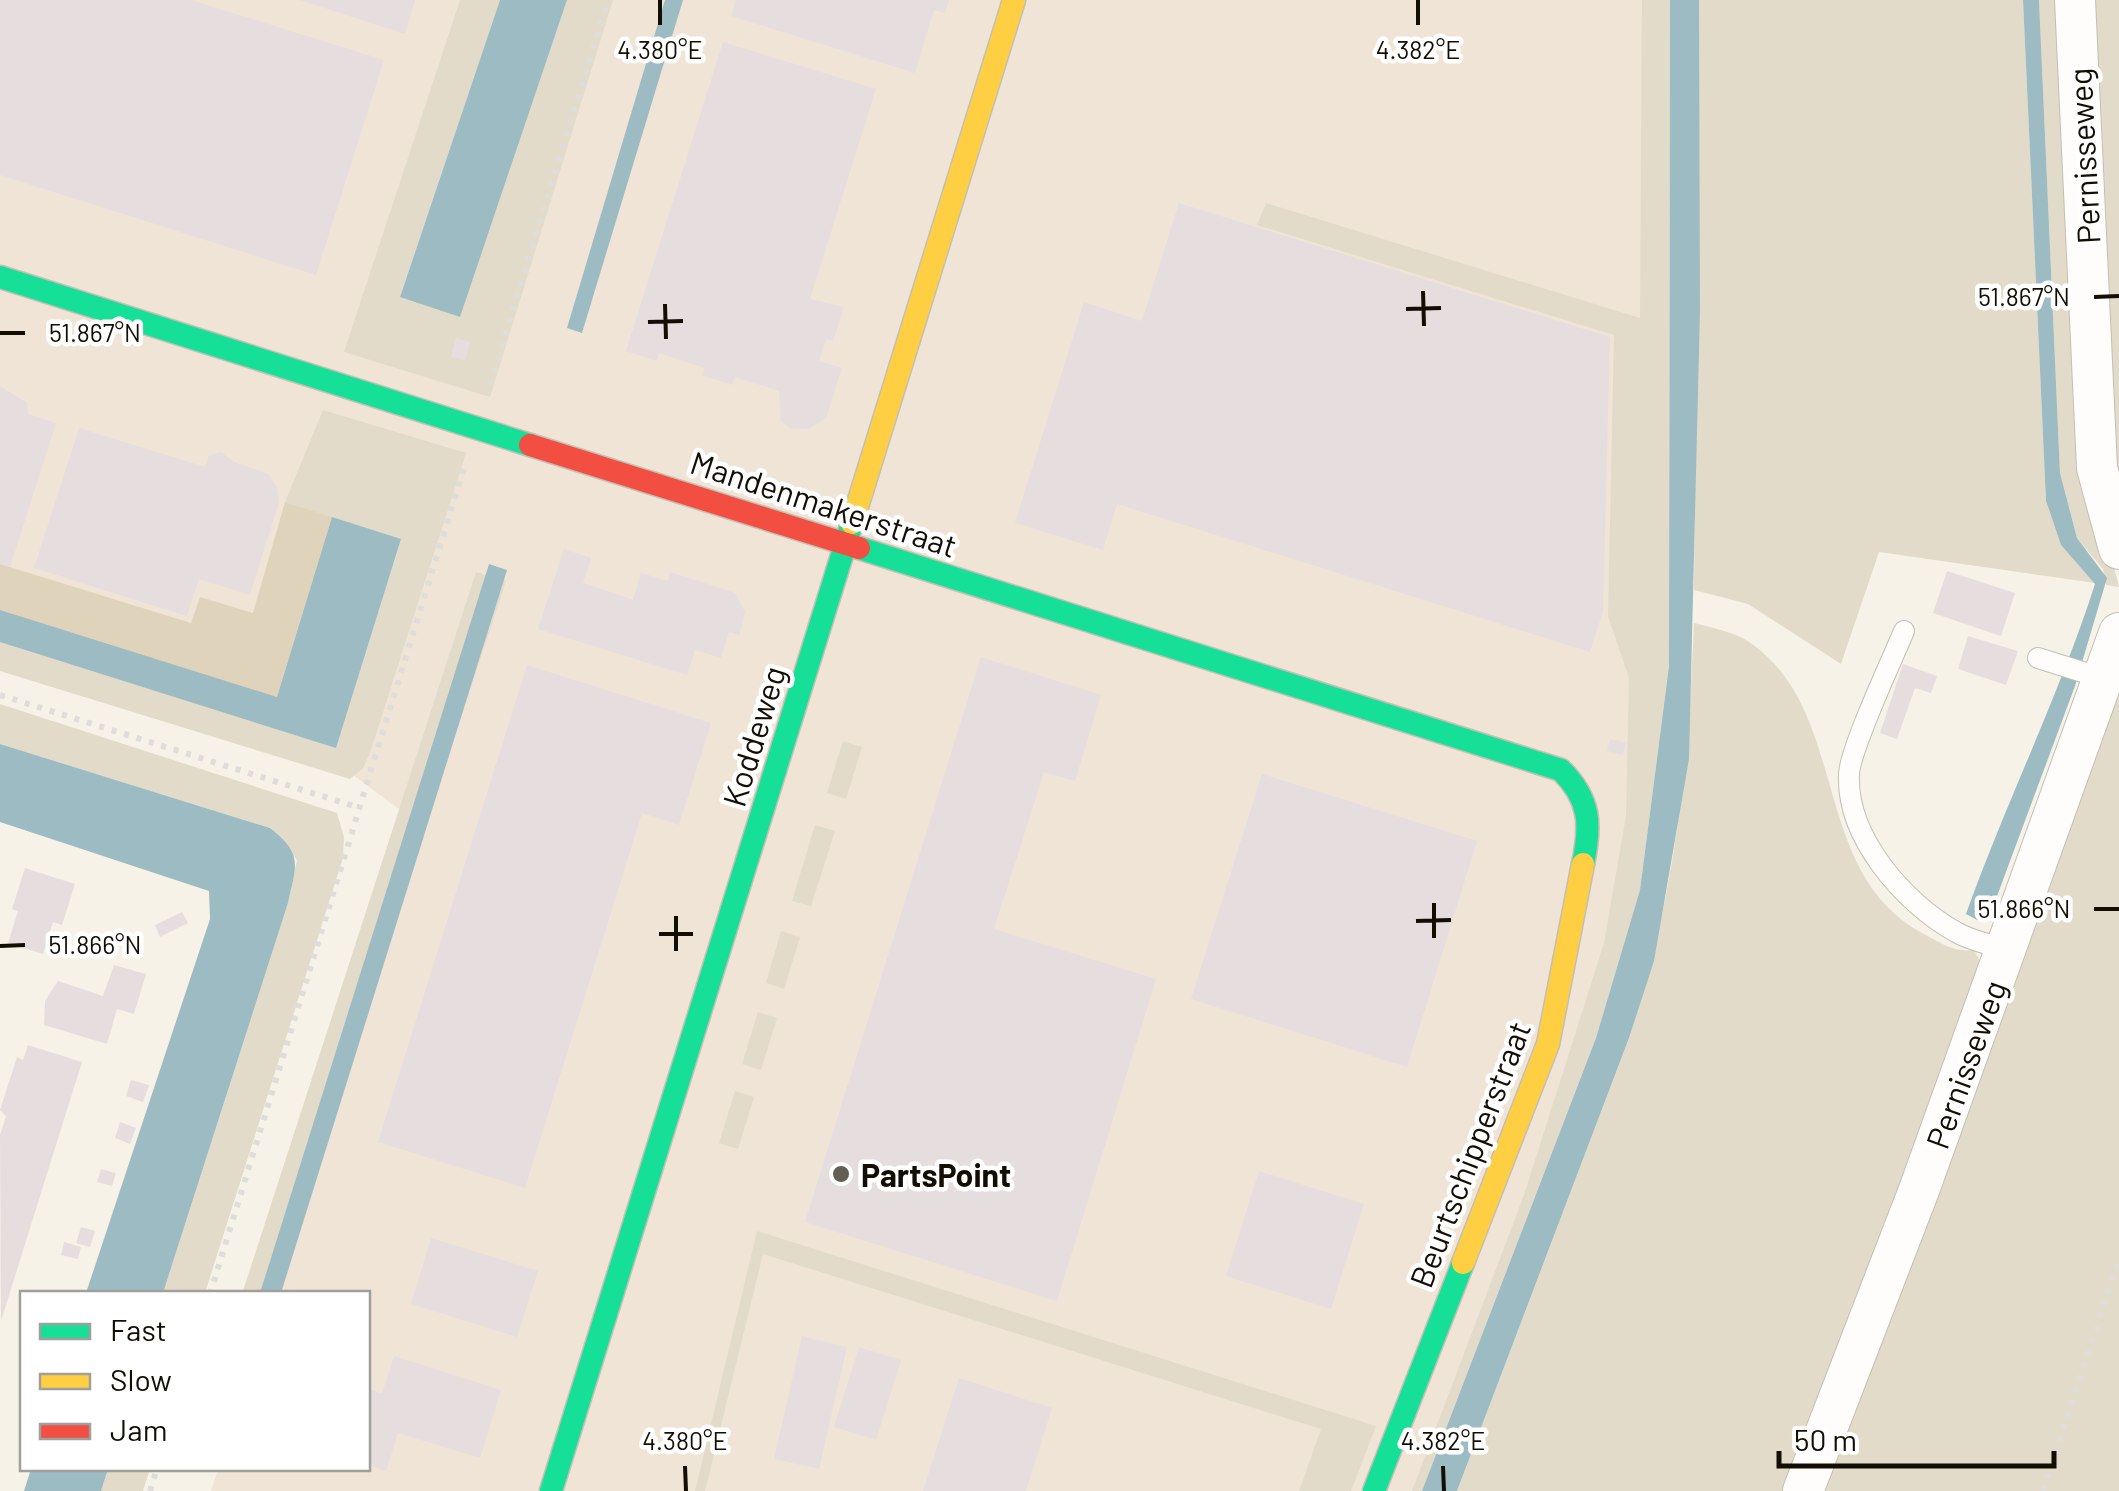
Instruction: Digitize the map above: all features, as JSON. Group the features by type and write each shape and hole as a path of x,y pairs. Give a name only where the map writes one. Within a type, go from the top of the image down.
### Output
{"street":[{"name":"Koddeweg","path":"551,1491 1014,0"},
{"name":"Pernisseweg","path":"2076,0 2098,468 2119,548"},
{"name":"Mandenmakerstraat","path":"0,278 1560,770 1580,788 1589,809 1590,830"},
{"name":"Pernisseweg","path":"1803,1491 2006,950 2095,676 2119,633"},
{"name":"Beurtschipperstraat","path":"1374,1491 1548,1044 1590,830"}],"lane":[{"path":"1904,631 1848,772 1854,814 1876,857 1912,900 1956,933 2006,950"},
{"path":"2038,658 2095,676"}],"path":[{"path":"211,1291 608,0"},
{"path":"0,695 357,807"},
{"path":"2043,1491 2119,1258"}],"shaded area":[{"path":"0,0 1644,0 1640,890 1596,1038 1422,1491 211,1491 217,1471 370,1471 370,1291 270,1291 408,816 337,763 0,656"},
{"path":"460,0 500,0 400,296 460,317 567,0 613,0 490,397 344,352"},
{"path":"1642,0 1670,0 1669,666 1640,890 1596,1038 1422,1491 1412,1491 1524,1195 1604,943 1626,816 1629,678 1608,616 1614,335 1257,225 1266,203 1640,318"},
{"path":"1699,0 2023,0 2046,501 2061,545 2095,583 1879,552 1841,664 1748,604 1694,590"},
{"path":"2039,0 2068,0 2105,532 2119,587 2106,585 2103,569 2077,538 2060,473"},
{"path":"2086,0 2119,0 2119,511"},
{"path":"323,410 466,453 370,753 363,768 350,779 0,671 0,642 336,747 401,540 285,502"},
{"path":"285,502 332,517 277,697 0,642 0,564 191,623 200,597 253,613"},
{"path":"476,572 506,581 273,1291 243,1291"},
{"path":"1694,623 1746,640 1783,674 1804,711 1845,834 1863,873 1888,907 1941,943 1974,950 1981,963 1796,1491 1457,1491 1629,1038 1645,985 1668,883 1683,782"},
{"path":"2119,673 2119,1491 1815,1491"},
{"path":"0,704 337,813 344,837 343,858 206,1291 164,1291 288,903 297,860 270,828 0,744"},
{"path":"843,741 862,747 846,799 827,793"},
{"path":"815,825 835,831 811,906 792,901"},
{"path":"781,931 800,937 784,989 766,983"},
{"path":"758,1012 777,1018 761,1070 742,1064"},
{"path":"735,1091 754,1097 738,1149 719,1143"},
{"path":"757,1231 1376,1426 1351,1491 1299,1491 1321,1429 763,1254 705,1491 695,1491"},
{"path":"107,1471 149,1471 143,1491 101,1491"}],"water":[{"path":"500,0 567,0 460,317 400,297"},
{"path":"665,0 683,0 582,333 567,328"},
{"path":"1670,0 1699,0 1700,310 1689,759 1654,961 1629,1038 1457,1491 1422,1491 1596,1038 1640,890 1669,666"},
{"path":"2023,0 2039,0 2060,473 2077,538 2107,578 2075,686 1990,915 1977,920 1966,914 2095,584 2061,545 2046,501"},
{"path":"332,517 401,539 336,748 0,642 0,610 277,697"},
{"path":"489,564 507,570 282,1291 261,1291"},
{"path":"0,744 270,828 293,854 295,870 288,903 164,1291 87,1291 210,919 209,891 0,822"},
{"path":"30,1471 107,1471 101,1491 24,1491"}],"building":[{"path":"0,0 191,0 384,60 316,275 0,175"},
{"path":"300,0 415,0 405,34"},
{"path":"736,0 949,0 945,13 934,10 915,73 731,16"},
{"path":"723,42 876,89 810,299 844,307 833,341 826,339 819,361 842,368 826,418 809,429 790,428 781,421 779,391 735,377 732,385 702,375 705,368 659,353 657,361 626,351"},
{"path":"1179,203 1610,337 1603,611 1590,652 1117,504 1103,550 1015,523 1084,302 1142,321"},
{"path":"456,338 470,342 465,361 451,357"},
{"path":"0,386 27,403 28,414 56,423 10,567 0,564"},
{"path":"79,428 205,467 209,455 221,452 234,462 268,474 277,487 279,502 250,595 199,579 187,616 34,568"},
{"path":"564,549 591,558 583,583 633,600 641,573 668,581 670,572 735,593 745,612 739,635 729,632 721,658 695,650 687,675 538,629"},
{"path":"1947,571 2015,593 2001,636 1933,613"},
{"path":"1968,636 2018,651 2006,685 1958,669"},
{"path":"981,657 1101,695 1075,781 1044,772 994,929 1156,979 1057,1301 805,1222"},
{"path":"1903,664 1937,676 1931,693 1915,688 1897,739 1880,733"},
{"path":"527,665 711,723 679,825 642,813 525,1188 378,1142"},
{"path":"1610,739 1626,743 1623,755 1607,751"},
{"path":"1262,774 1477,841 1407,1067 1191,999"},
{"path":"25,868 75,884 62,925 53,922 43,954 8,943 18,911 12,909"},
{"path":"182,912 188,923 160,937 155,925"},
{"path":"114,965 146,974 134,1014 117,1009 107,1044 44,1025 45,1001 58,981 103,996"},
{"path":"28,1045 82,1062 1,1321 0,1135 6,1116 0,1110 17,1057 23,1060"},
{"path":"131,1080 149,1085 143,1102 126,1096"},
{"path":"120,1122 136,1128 130,1144 115,1138"},
{"path":"101,1169 116,1173 112,1186 97,1182"},
{"path":"1259,1171 1364,1204 1331,1309 1226,1276"},
{"path":"81,1227 95,1231 90,1247 76,1243"},
{"path":"431,1238 538,1271 517,1337 411,1304"},
{"path":"64,1242 81,1247 78,1259 61,1255"},
{"path":"802,1336 847,1347 819,1469 774,1459"},
{"path":"859,1347 901,1360 876,1440 834,1427"},
{"path":"394,1356 501,1390 480,1458 398,1433 386,1471 370,1466 370,1390 382,1394"},
{"path":"959,1378 1052,1408 1026,1491 923,1491"}],"traffic: fast":[{"path":"0,277 530,445"},
{"path":"551,1491 852,523"},
{"path":"859,548 1561,770 1578,792 1586,814 1583,864"},
{"path":"1374,1491 1463,1263"}],"traffic: slow":[{"path":"852,523 1014,0"},
{"path":"1463,1263 1548,1044 1583,864"}],"traffic: jam":[{"path":"530,445 859,548"}],"place":[{"name":"PartsPoint","path":"841,1174"}]}
